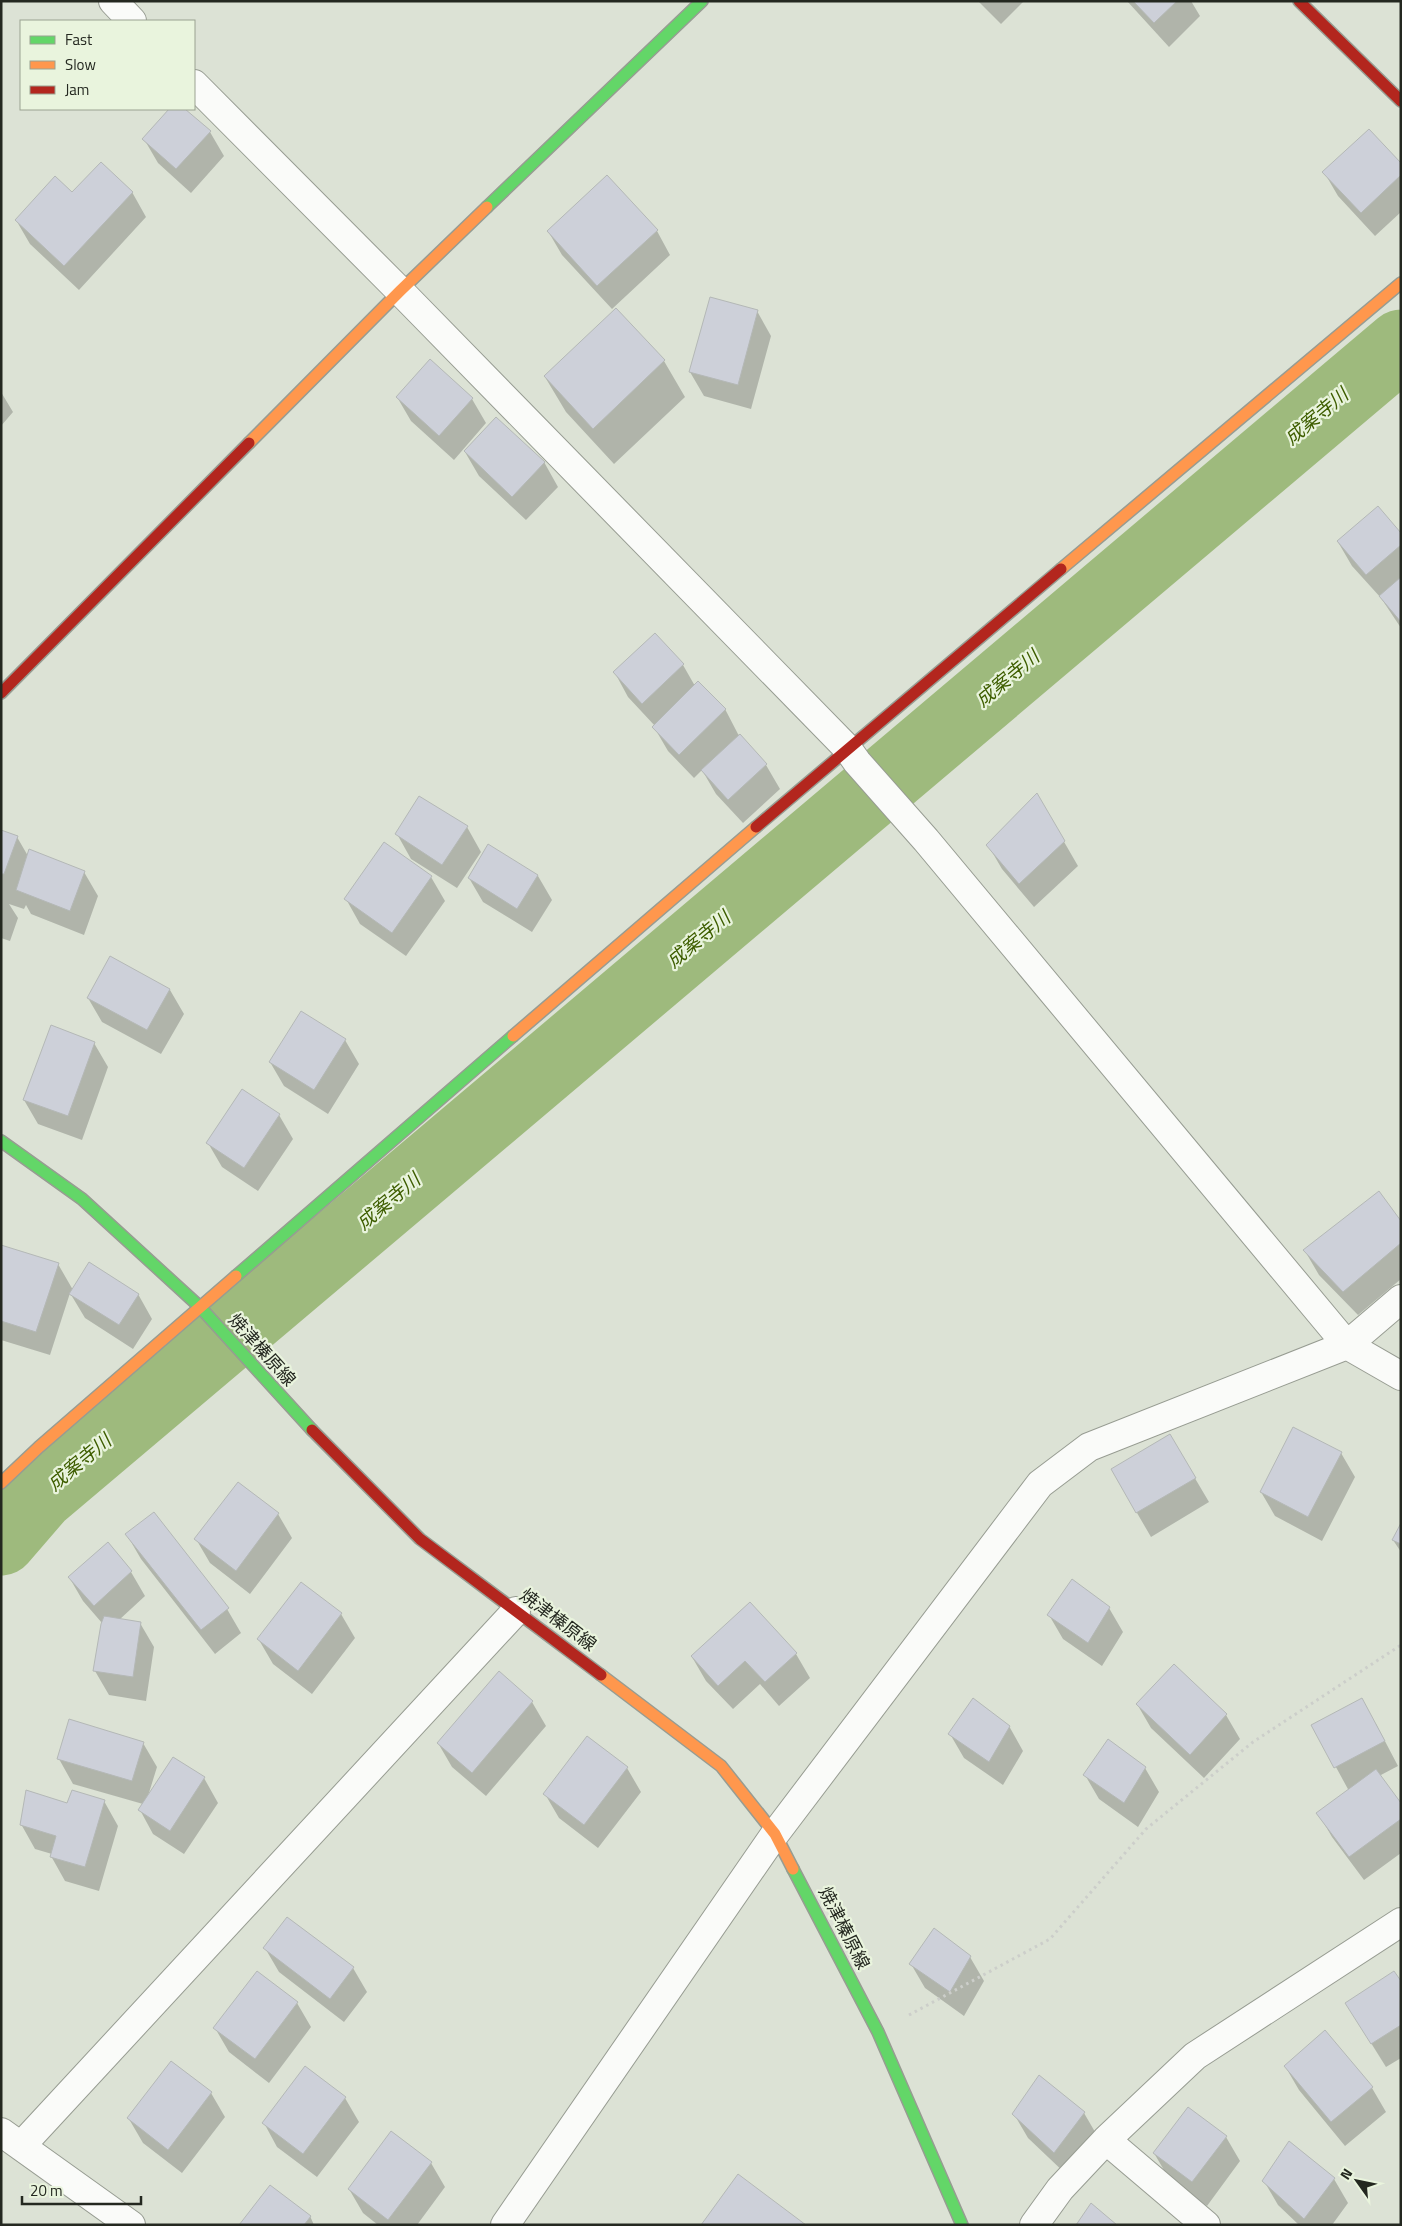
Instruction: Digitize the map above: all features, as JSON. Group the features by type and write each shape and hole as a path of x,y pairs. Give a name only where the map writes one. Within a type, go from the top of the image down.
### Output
{"street":[{"path":"113,1 131,20"},
{"path":"1,693 400,291 702,1"},
{"path":"1299,1 1401,101"},
{"path":"195,85 400,291 852,755 926,840 1347,1345 1401,1376"},
{"path":"1,1483 40,1447 204,1311 1401,283"},
{"name":"焼津榛原線","path":"1,1141 82,1199 204,1311 338,1458 420,1539 721,1766 775,1834 878,2032 962,2225"},
{"path":"505,2225 775,1834 1040,1484 1089,1447 1347,1345 1401,1299"},
{"path":"130,2225 11,2139 516,1611"},
{"path":"1034,2225 1060,2189 1106,2140 1195,2056 1401,1922"},
{"path":"1106,2140 1206,2225"}],"path":[{"path":"878,2032 1050,1939 1146,1829 1253,1742 1401,1645"}],"building":[{"path":"1133,1 1177,1 1154,23"},
{"path":"168,110 186,110 211,131 176,169 142,139"},
{"path":"1369,129 1401,163 1401,175 1361,213 1322,172"},
{"path":"101,162 133,192 64,266 15,220 55,176 72,192"},
{"path":"607,175 658,230 597,286 547,231"},
{"path":"710,297 758,310 738,385 689,372"},
{"path":"616,308 665,360 593,429 544,376"},
{"path":"430,359 473,398 439,436 396,397"},
{"path":"496,417 545,462 512,497 464,451"},
{"path":"1378,506 1401,533 1401,545 1366,575 1337,541"},
{"path":"1401,577 1401,622 1379,596"},
{"path":"655,633 684,664 642,704 613,672"},
{"path":"698,681 726,709 679,755 652,727"},
{"path":"740,734 767,764 728,800 701,770"},
{"path":"1037,793 1065,841 1019,884 986,845"},
{"path":"419,796 468,826 442,865 395,834"},
{"path":"1,830 18,836 4,874 1,874"},
{"path":"384,842 432,876 392,933 344,899"},
{"path":"488,844 538,875 517,909 468,878"},
{"path":"29,849 85,871 70,911 16,890"},
{"path":"110,956 170,989 147,1030 87,998"},
{"path":"301,1011 346,1039 314,1090 269,1062"},
{"path":"51,1025 95,1042 68,1116 23,1100"},
{"path":"242,1089 280,1114 244,1168 206,1143"},
{"path":"1379,1191 1401,1221 1401,1243 1343,1292 1303,1250"},
{"path":"1,1245 59,1263 36,1332 1,1321"},
{"path":"89,1262 139,1294 119,1325 69,1294"},
{"path":"1293,1427 1342,1452 1308,1517 1260,1492"},
{"path":"1170,1434 1196,1478 1136,1513 1111,1469"},
{"path":"238,1482 279,1513 236,1571 194,1539"},
{"path":"154,1512 229,1608 201,1630 125,1534"},
{"path":"1401,1523 1401,1544 1392,1540"},
{"path":"108,1542 132,1571 94,1606 68,1577"},
{"path":"1072,1579 1110,1607 1088,1643 1047,1615"},
{"path":"301,1582 342,1613 298,1671 257,1639"},
{"path":"750,1602 797,1653 765,1682 745,1661 718,1686 691,1656"},
{"path":"104,1616 141,1622 133,1677 93,1671"},
{"path":"1174,1664 1227,1714 1190,1755 1136,1704"},
{"path":"499,1671 533,1701 472,1773 437,1743"},
{"path":"973,1698 1010,1726 989,1762 948,1734"},
{"path":"1362,1698 1385,1741 1334,1768 1311,1725"},
{"path":"69,1719 144,1742 132,1781 57,1759"},
{"path":"587,1736 628,1767 584,1825 543,1794"},
{"path":"1108,1739 1146,1767 1124,1803 1083,1775"},
{"path":"173,1757 205,1777 170,1831 138,1810"},
{"path":"1376,1769 1401,1803 1401,1819 1349,1857 1316,1813"},
{"path":"26,1790 67,1803 72,1790 105,1800 85,1867 50,1857 56,1836 20,1825"},
{"path":"287,1917 354,1967 330,1999 263,1948"},
{"path":"934,1928 971,1956 950,1992 909,1964"},
{"path":"257,1971 298,2002 255,2059 213,2028"},
{"path":"1394,1971 1401,1981 1401,2025 1371,2044 1345,2003"},
{"path":"1325,2030 1373,2087 1331,2122 1284,2066"},
{"path":"171,2061 212,2092 168,2150 127,2118"},
{"path":"305,2066 346,2097 303,2154 262,2123"},
{"path":"1039,2075 1085,2112 1054,2153 1012,2114"},
{"path":"1188,2107 1227,2136 1192,2182 1153,2153"},
{"path":"391,2131 432,2162 388,2220 348,2189"},
{"path":"1289,2141 1335,2178 1304,2219 1262,2181"},
{"path":"738,2174 806,2225 701,2225"},
{"path":"270,2185 311,2216 304,2225 239,2225"},
{"path":"1091,2203 1117,2225 1076,2225"}],"waterway":[{"name":"成案寺川","path":"1,1540 39,1496 1401,345"}],"traffic: fast":[{"path":"487,207 702,1"},
{"path":"236,1276 513,1036"},
{"path":"1,1141 82,1199 200,1307 312,1430"},
{"path":"793,1869 878,2032 962,2225"}],"traffic: slow":[{"path":"249,443 400,291 487,207"},
{"path":"1061,569 1401,283"},
{"path":"513,1036 756,827"},
{"path":"1,1483 39,1447 236,1276"},
{"path":"601,1675 721,1766 775,1834 793,1869"}],"traffic: jam":[{"path":"1299,1 1401,101"},
{"path":"1,693 249,443"},
{"path":"756,827 1061,569"},
{"path":"312,1430 420,1539 601,1675"}]}
